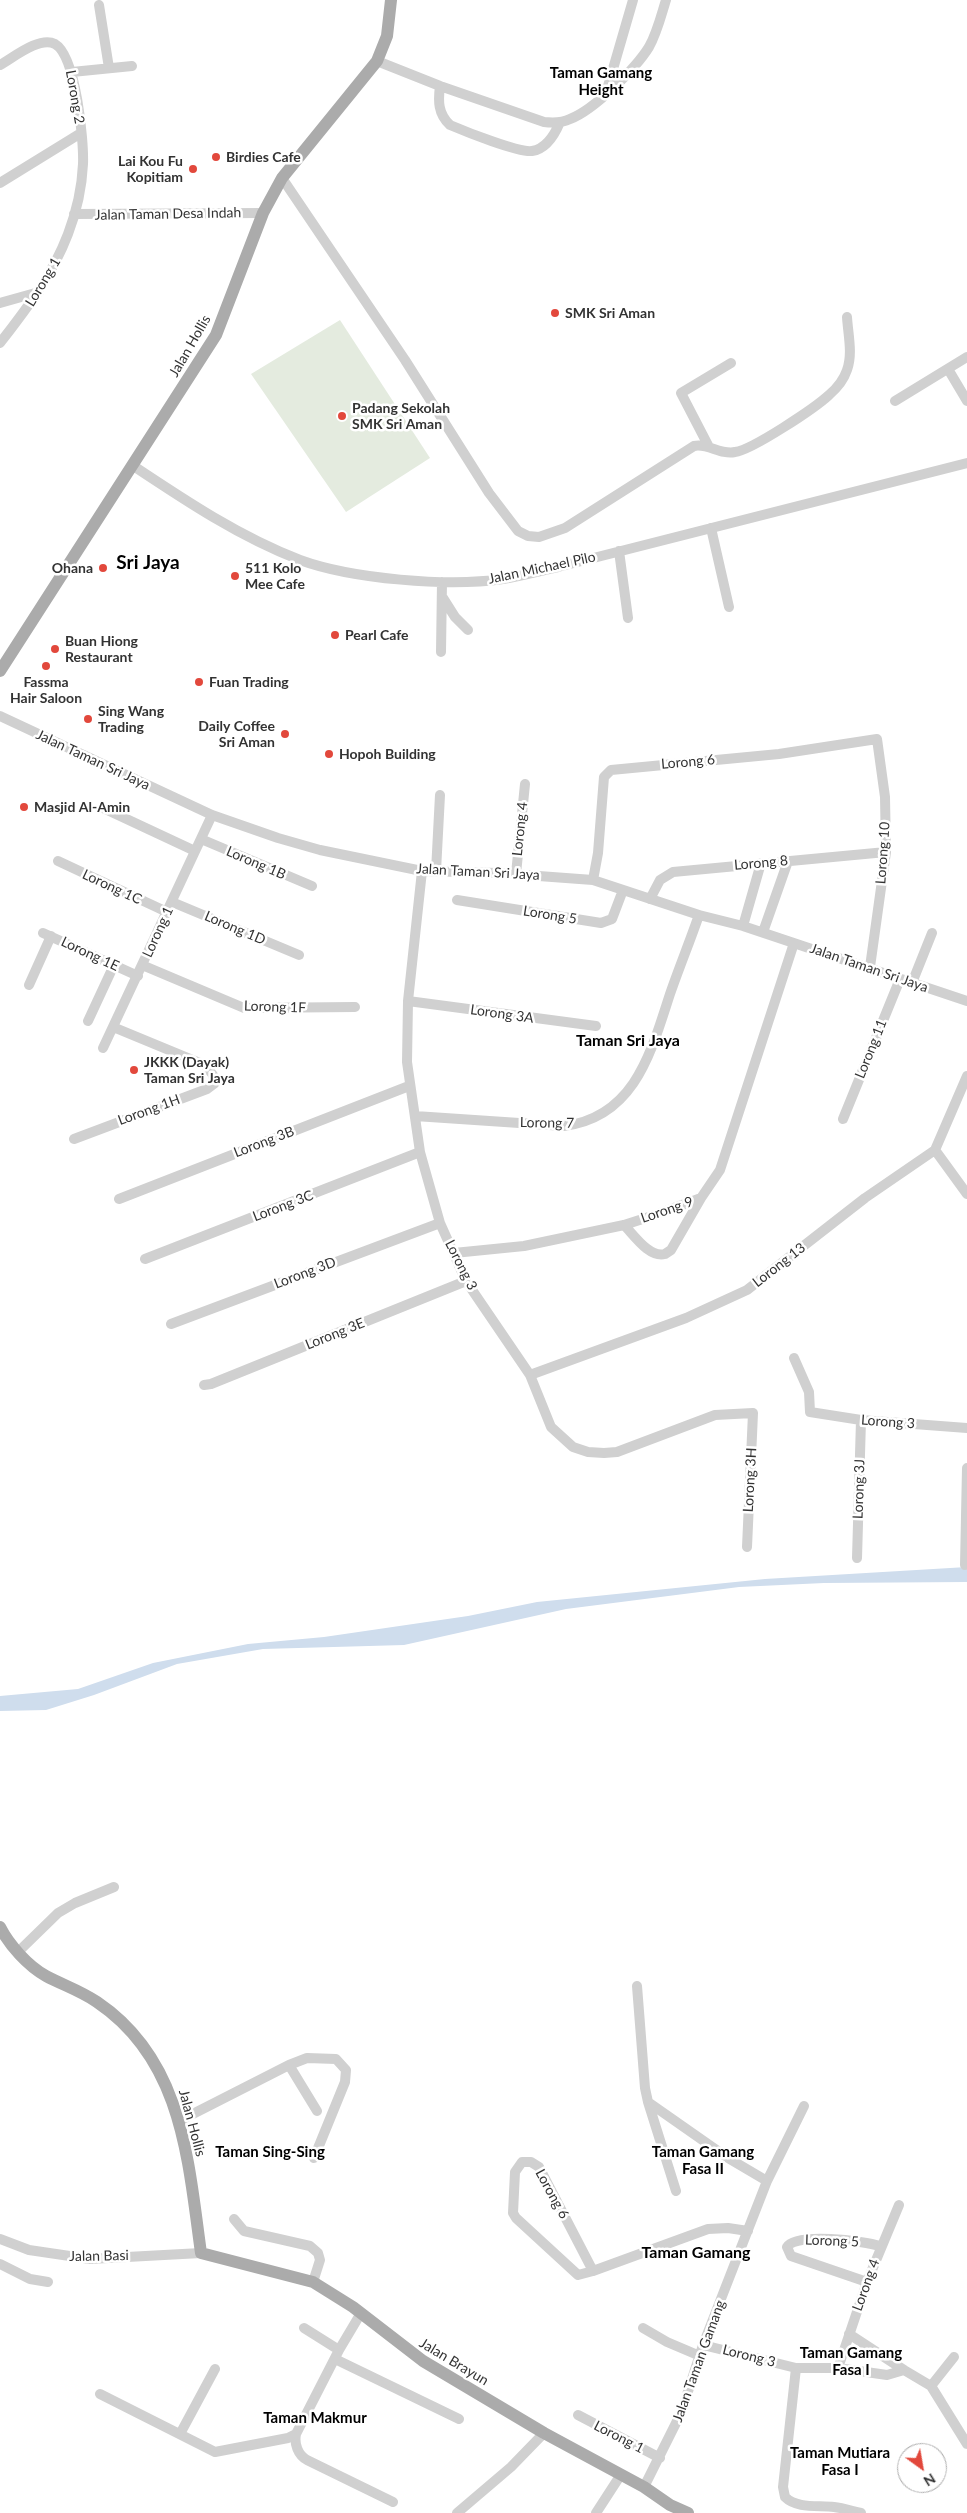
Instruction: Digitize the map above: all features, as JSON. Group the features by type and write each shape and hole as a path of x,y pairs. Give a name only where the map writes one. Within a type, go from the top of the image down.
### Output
{"main road":[{"name":"Jalan Hollis","path":"0,671 216,335 263,213 282,178 377,61 387,36 391,0"},
{"name":"Jalan Hollis","path":"0,1927 18,1952 44,1975 82,1993 115,2015 140,2041 160,2073 172,2098 179,2121 201,2253"},
{"name":"Jalan Brayun","path":"201,2253 313,2282 361,2313 423,2361 544,2433 620,2476 644,2487 670,2505 688,2513"}],"street":[{"path":"606,94 633,0"},
{"path":"377,61 440,86 544,122 560,122 571,119 606,94 625,76 648,47 666,0"},
{"path":"99,5 109,68"},
{"name":"Lorong 2","path":"0,66 26,50 46,42 54,44 60,49 72,72 81,133 83,163 74,214"},
{"path":"72,72 132,66"},
{"path":"440,86 439,106 445,120 450,125 513,147 530,152 540,148 555,133 560,122"},
{"path":"0,183 81,133"},
{"path":"282,178 405,360 489,493 518,531 528,536 539,537 565,528 686,450 698,445 730,453 744,449 794,420 830,395 847,371 849,345 847,317"},
{"name":"Jalan Taman Desa Indah","path":"74,214 95,216 263,213"},
{"name":"Lorong 1","path":"0,343 39,292 55,267 74,214"},
{"path":"0,303 39,292"},
{"path":"895,402 967,357"},
{"path":"709,447 681,394 731,363"},
{"path":"948,369 967,401"},
{"name":"Jalan Michael Pilo","path":"132,465 206,514 264,544 301,560 340,572 442,582 503,579 967,463"},
{"path":"711,528 729,607"},
{"path":"619,551 628,618"},
{"path":"441,652 442,582"},
{"path":"443,597 455,617 468,630"},
{"name":"Jalan Taman Sri Jaya","path":"0,716 212,815 320,850 422,871 516,874 593,880 699,915 762,932 870,967 967,1002"},
{"name":"Lorong 10","path":"870,967 886,852 885,797 877,739"},
{"name":"Lorong 6","path":"593,880 598,853 604,778 611,770 779,754 877,739"},
{"name":"Lorong 4","path":"516,874 525,784"},
{"path":"436,871 440,795"},
{"path":"102,808 195,851"},
{"name":"Lorong 1","path":"103,1048 212,815"},
{"name":"Lorong 1B","path":"201,839 312,886"},
{"name":"Lorong 8","path":"650,899 660,880 673,872 886,852"},
{"name":"Lorong 1C","path":"58,861 167,912"},
{"path":"762,932 788,861"},
{"path":"742,926 762,863"},
{"name":"Lorong 3","path":"422,871 408,1001 409,1086 420,1152 440,1223 466,1281 530,1376 551,1427 573,1447 588,1452 617,1452 715,1415 753,1412"},
{"name":"Lorong 5","path":"457,900 600,923 612,919 623,890"},
{"name":"Lorong 1D","path":"172,902 299,955"},
{"name":"Lorong 7","path":"415,1116 564,1126 584,1124 602,1115 627,1093 650,1054 699,915"},
{"path":"912,983 932,933"},
{"name":"Lorong 1E","path":"29,985 47,934 138,976"},
{"name":"Lorong 9","path":"454,1253 524,1246 624,1225 700,1198 720,1170 794,943"},
{"path":"88,1021 114,965"},
{"name":"Lorong 1F","path":"142,965 244,1008 355,1007"},
{"name":"Lorong 11","path":"843,1119 900,979"},
{"name":"Lorong 3A","path":"408,1001 596,1026"},
{"name":"Lorong 1H","path":"74,1139 212,1086 215,1080 205,1065 113,1027"},
{"path":"967,1076 935,1150 967,1194"},
{"name":"Lorong 3B","path":"119,1199 409,1086"},
{"name":"Lorong 13","path":"530,1376 686,1318 747,1290 866,1198 935,1150"},
{"name":"Lorong 3C","path":"145,1259 420,1152"},
{"path":"624,1225 649,1250 656,1254 665,1254 670,1250 700,1198"},
{"name":"Lorong 3D","path":"171,1324 440,1223"},
{"name":"Lorong 3E","path":"204,1385 211,1384 466,1281"},
{"name":"Lorong 3","path":"794,1358 809,1392 810,1412 861,1420 967,1428"},
{"name":"Lorong 3H","path":"746,1546 753,1412"},
{"name":"Lorong 3J","path":"857,1558 861,1420"},
{"path":"965,1564 967,1468"},
{"path":"18,1952 58,1913 74,1903 114,1886"},
{"path":"636,1986 643,2069 648,2102 676,2191"},
{"path":"179,2121 289,2065 307,2058 329,2058 340,2062 346,2070 345,2082 314,2158"},
{"path":"289,2065 317,2111"},
{"path":"648,2102 728,2158 767,2181"},
{"name":"Jalan Taman Gamang","path":"644,2487 660,2458 681,2412 703,2345 767,2181 804,2106"},
{"name":"Lorong 6","path":"593,2271 539,2168 531,2162 522,2162 515,2172 512,2208 516,2218 574,2273 582,2275 708,2230 728,2228 748,2231"},
{"name":"Lorong 4","path":"838,2368 848,2334 880,2246 900,2205"},
{"path":"234,2219 244,2231 310,2246 315,2249 320,2260 313,2282"},
{"name":"Jalan Basi","path":"0,2239 30,2250 90,2259 190,2252 201,2253"},
{"name":"Lorong 5","path":"867,2282 791,2256 787,2247 790,2242 795,2240 838,2239 857,2240 880,2246"},
{"path":"0,2264 30,2279 48,2282"},
{"path":"361,2313 296,2434 295,2442 302,2457 393,2502"},
{"path":"304,2328 337,2355 459,2419"},
{"path":"643,2328 667,2342 700,2356"},
{"path":"848,2334 931,2386 967,2444"},
{"name":"Lorong 3","path":"703,2345 796,2368 838,2368 887,2375 904,2370"},
{"path":"931,2386 954,2357"},
{"path":"796,2368 783,2487 785,2497 794,2503 802,2505 837,2507 861,2513"},
{"path":"180,2434 215,2369"},
{"path":"100,2394 210,2450 220,2452 288,2438 296,2434"},
{"name":"Lorong 1","path":"578,2415 660,2458"},
{"path":"457,2513 511,2467 544,2433"},
{"path":"596,2513 620,2476"}],"shaded area":[{"name":"Padang Sekolah SMK Sri Aman","path":"340,320 430,458 346,512 251,374"}],"water":[{"path":"967,1567 967,1582 824,1583 739,1587 566,1609 404,1645 263,1649 177,1664 94,1695 46,1710 0,1711 0,1696 78,1689 153,1663 248,1644 324,1637 468,1616 537,1602 765,1579"}],"place":[{"name":"Birdies Cafe","path":"216,157"},
{"name":"Lai Kou Fu Kopitiam","path":"193,169"},
{"name":"SMK Sri Aman","path":"555,313"},
{"name":"Padang Sekolah SMK Sri Aman","path":"342,416"},
{"name":"Ohana","path":"103,568"},
{"name":"511 Kolo Mee Cafe","path":"235,576"},
{"name":"Pearl Cafe","path":"335,635"},
{"name":"Buan Hiong Restaurant","path":"55,649"},
{"name":"Fassma Hair Saloon","path":"46,666"},
{"name":"Fuan Trading","path":"199,682"},
{"name":"Sing Wang Trading","path":"88,719"},
{"name":"Daily Coffee Sri Aman","path":"285,734"},
{"name":"Hopoh Building","path":"329,754"},
{"name":"Masjid Al-Amin","path":"24,807"},
{"name":"JKKK (Dayak) Taman Sri Jaya","path":"134,1070"}],"district":[{"name":"Taman Gamang Height","path":"601,82"},
{"name":"Sri Jaya","path":"148,563"},
{"name":"Taman Sri Jaya","path":"628,1041"},
{"name":"Taman Sing-Sing","path":"270,2152"},
{"name":"Taman Gamang Fasa II","path":"703,2160"},
{"name":"Taman Gamang","path":"696,2253"},
{"name":"Taman Gamang Fasa I","path":"851,2362"},
{"name":"Taman Makmur","path":"315,2418"},
{"name":"Taman Mutiara Fasa I","path":"840,2462"}]}
